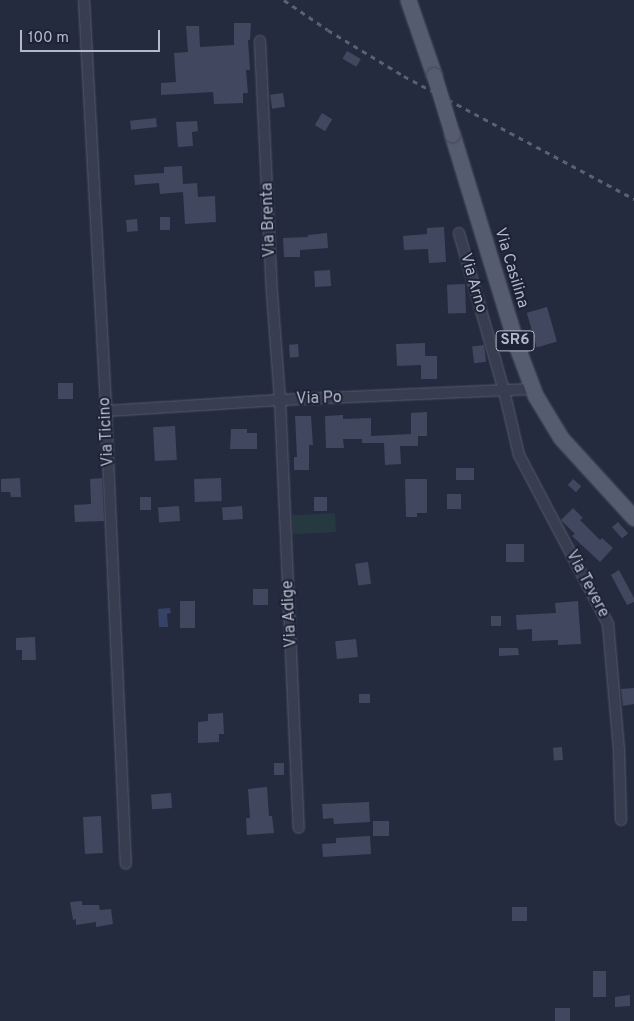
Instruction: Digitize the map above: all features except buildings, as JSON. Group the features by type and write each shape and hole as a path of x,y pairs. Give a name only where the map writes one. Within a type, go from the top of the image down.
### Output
{"main road":[{"name":"Via Casilina","path":"408,0 434,75 516,347 532,389 544,413 561,438 634,518"}],"street":[{"name":"Via Ticino","path":"84,0 106,411 126,864"},
{"name":"Via Brenta","path":"260,40 272,293 280,400"},
{"name":"Via Arno","path":"459,233 504,391"},
{"name":"Via Po","path":"106,411 280,400 532,389"},
{"name":"Via Tevere","path":"504,391 512,431 524,465 608,624 619,750 621,820"},
{"name":"Via Adige","path":"280,400 299,828"}],"shaded area":[{"path":"335,513 336,532 293,534 292,515"}],"water":[{"path":"170,608 171,613 167,614 168,627 159,627 158,609"}],"railway":[{"path":"284,0 328,30 404,76 634,199"}]}
